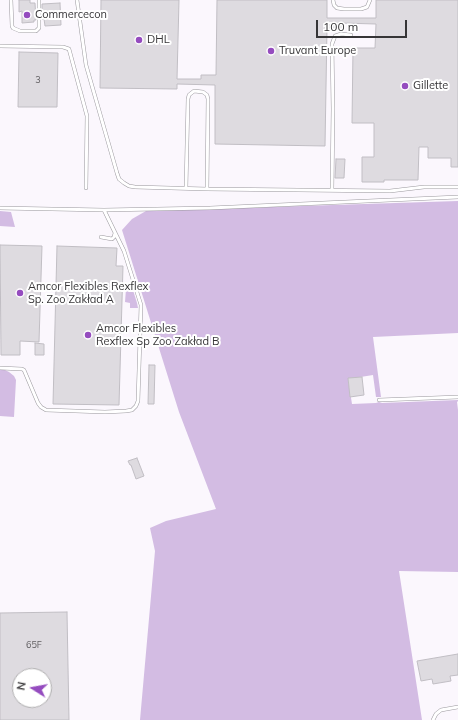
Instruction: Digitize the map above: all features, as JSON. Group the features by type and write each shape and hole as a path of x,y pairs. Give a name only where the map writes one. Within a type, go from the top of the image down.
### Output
{"lane":[{"path":"11,0 13,28 20,31 36,31 39,28 39,0"},
{"path":"77,0 86,65 119,179 129,186 207,189 332,190 390,190 458,187"},
{"path":"333,0 334,5 337,8 344,9 362,9 367,7 370,0"},
{"path":"332,190 332,44 335,36 341,34 351,35"},
{"path":"0,46 63,47 69,49 87,116 86,188"},
{"path":"186,188 188,99 189,95 194,91 203,92 207,95 208,99 207,189"},
{"path":"0,208 104,210 210,208 458,197"},
{"path":"0,368 24,370 38,403 46,410 105,412 132,410 136,406 138,401 141,305 124,251 104,210"},
{"path":"101,238 112,239 115,233"},
{"path":"379,400 458,397"},
{"path":"433,720 436,714 441,710 458,707"}],"shaded area":[{"path":"458,201 458,333 373,337 381,397 376,397 373,375 348,379 352,404 458,400 458,572 399,571 422,720 140,720 155,551 150,528 166,521 216,509 179,412 122,230 132,219 146,211"},
{"path":"0,211 11,212 15,227 0,226"},
{"path":"129,285 132,287 138,308 130,308 130,303 125,302 126,289"},
{"path":"0,370 9,372 16,380 14,417 0,416"}],"building":[{"name":"Commercecon","path":"19,0 30,0 30,3 35,3 36,20 34,20 34,22 22,23 22,11 19,12"},
{"path":"101,0 179,0 177,79 201,79 201,75 216,75 217,0 327,0 327,18 376,18 376,0 458,0 458,167 451,167 451,158 428,158 428,147 419,147 418,180 384,180 384,182 362,182 362,157 374,157 374,123 352,123 353,48 375,48 376,24 341,23 341,28 327,28 325,146 215,144 215,85 177,84 177,89 100,88"},
{"path":"60,3 61,25 45,26 44,19 42,19 42,4"},
{"path":"19,52 58,53 57,107 18,107"},
{"path":"336,159 345,159 344,178 335,178"},
{"name":"Amcor Flexibles Rexflex Sp. Zoo Zakład A","path":"0,245 42,246 39,342 20,341 20,355 1,355"},
{"name":"Amcor Flexibles Rexflex Sp Zoo Zakład B","path":"57,246 117,248 116,266 123,266 119,405 53,404"},
{"path":"35,343 44,344 44,355 35,355"},
{"path":"149,365 155,365 154,404 148,404"},
{"path":"362,377 364,395 350,397 348,378"},
{"path":"137,458 144,476 136,479 128,461"},
{"path":"67,612 69,720 0,720 0,613"},
{"path":"458,654 458,675 450,676 451,681 433,684 432,679 421,681 417,661"}],"place":[{"name":"Commercecon","path":"27,15"},
{"name":"DHL","path":"139,40"},
{"name":"Truvant Europe","path":"271,51"},
{"name":"Gillette","path":"405,86"},
{"name":"Amcor Flexibles Rexflex Sp. Zoo Zakład A","path":"20,293"},
{"name":"Amcor Flexibles Rexflex Sp Zoo Zakład B","path":"88,335"}]}
